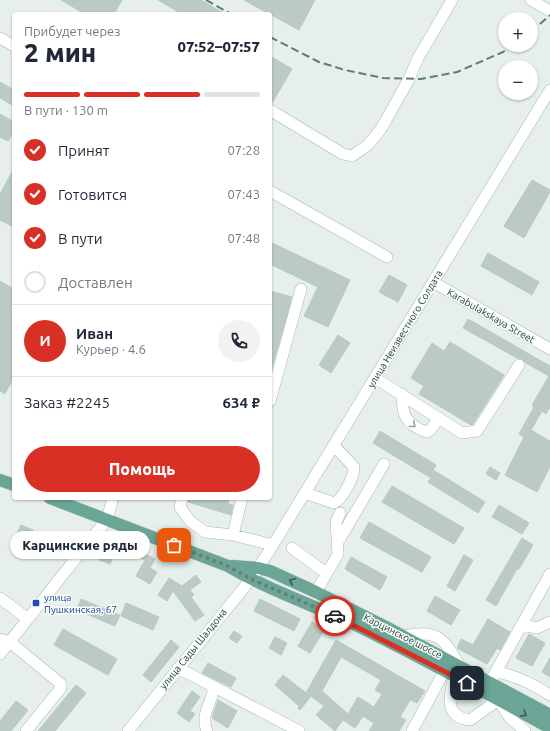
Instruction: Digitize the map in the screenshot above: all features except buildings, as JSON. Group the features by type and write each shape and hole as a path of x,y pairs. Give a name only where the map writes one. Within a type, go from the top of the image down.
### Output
{"main road":[{"path":"0,480 12,484"},
{"name":"Карцинское шоссе","path":"55,500 228,566 251,579 322,610 453,671 493,677 550,714"},
{"name":"Карцинское шоссе","path":"228,566 258,568 270,571 404,636 453,671 498,700 550,728"}],"street":[{"path":"272,111 343,154 352,156 368,145 381,129 409,79 418,58 452,0"},
{"path":"531,0 550,11"},
{"path":"0,38 12,45"},
{"name":"улица Неизвестного Солдата","path":"258,568 334,446 550,90"},
{"path":"272,192 387,257"},
{"name":"Karabulakskaya Street","path":"433,282 550,349"},
{"path":"272,391 301,289"},
{"path":"375,378 462,433 477,431 519,365"},
{"path":"402,394 403,413 410,424 427,432 439,418"},
{"path":"305,493 334,503 342,495 354,474 354,467 334,446"},
{"path":"338,542 384,464"},
{"path":"0,654 5,641 28,619 107,519 112,500"},
{"path":"182,500 180,506 190,521 205,532 233,535 273,545"},
{"path":"233,535 242,500"},
{"path":"316,592 338,554 336,522 340,513"},
{"path":"292,548 326,573"},
{"name":"улица Сады Шалдона","path":"128,731 251,579 258,568"},
{"path":"493,677 550,574"},
{"path":"0,598 28,619"},
{"path":"522,625 537,628 550,622"},
{"path":"5,641 61,684 60,688 26,731"},
{"path":"178,668 299,731"},
{"path":"453,671 449,698 453,712 458,717 470,720 498,700 510,718 525,731"},
{"path":"412,731 453,671"},
{"path":"493,677 510,674 525,680 550,695"},
{"path":"207,731 204,721 205,713 213,695 214,687"}],"railway":[{"path":"206,0 227,12"},
{"path":"538,26 550,15"},
{"path":"272,38 319,62 345,70 383,78 421,79 457,72 503,52"}],"way so far":[{"path":"174,545 228,566 251,579 335,616"}],"place":[{"name":"Карцинские ряды","path":"174,545"},
{"name":"улица Пушкинская, 67","path":"36,603"}],"route":[{"path":"335,616 445,670 467,683"}]}
